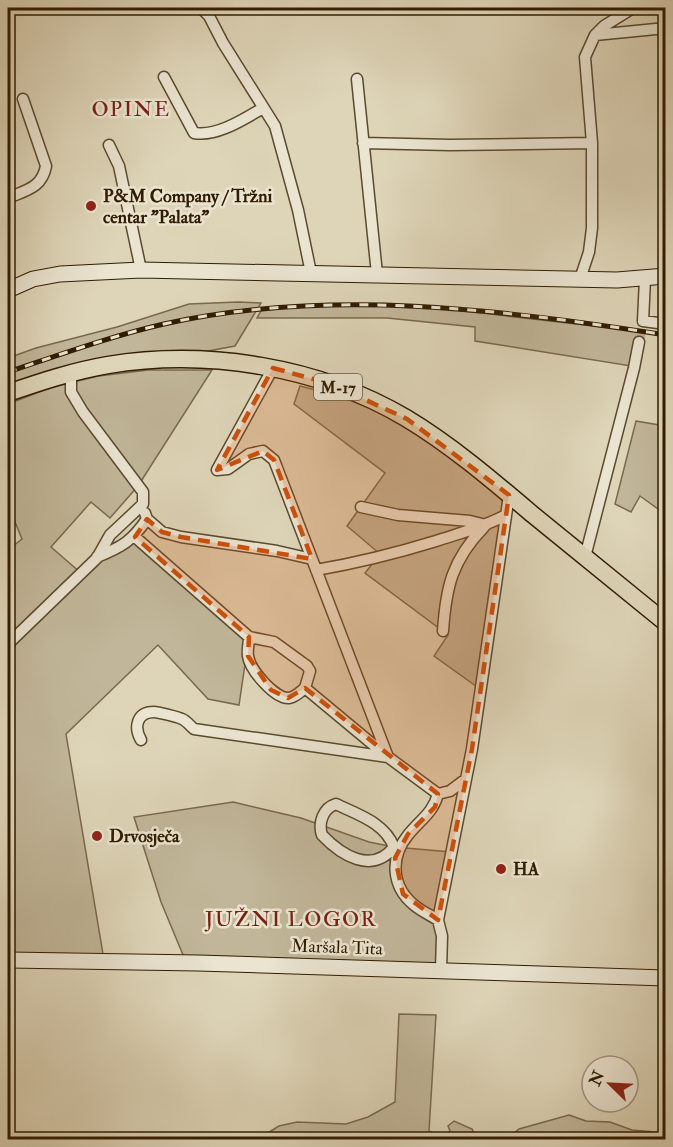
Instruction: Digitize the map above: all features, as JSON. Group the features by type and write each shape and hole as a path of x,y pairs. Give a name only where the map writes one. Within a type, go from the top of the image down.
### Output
{"main road":[{"name":"M-17","path":"8,393 105,365 156,359 208,360 273,368 331,384 379,404 434,437 666,623"}],"street":[{"path":"201,8 209,16 223,43 275,126 286,163 311,273"},
{"path":"580,279 590,252 592,228 592,143 585,57 595,35 604,26 633,8"},
{"path":"595,35 666,28"},
{"path":"164,77 194,133 214,132 263,108"},
{"path":"357,80 377,274"},
{"path":"8,198 36,185 44,178 46,166 23,99"},
{"path":"363,143 592,143"},
{"path":"110,145 119,166 141,270"},
{"path":"8,290 33,279 60,274 141,270 617,280 666,276"},
{"path":"645,279 643,321 666,324"},
{"path":"585,557 639,342"},
{"path":"273,368 217,470 228,469 249,454 263,451 274,460 388,757"},
{"path":"71,373 71,392 94,429 143,492 147,519 162,531 181,537 277,551 314,564 351,564 402,552 486,525 506,515"},
{"path":"441,970 442,936 438,920 472,748 509,495"},
{"path":"8,644 97,558 110,535 143,504"},
{"path":"361,507 398,515 470,521 486,525"},
{"path":"97,558 135,537 147,519"},
{"path":"443,631 449,582 468,546 486,525"},
{"path":"135,537 249,637 274,642 307,666 310,671 305,688 296,696 288,698 281,697 271,690 253,669 248,656 249,637"},
{"path":"305,688 388,757 438,794"},
{"path":"141,740 137,733 136,723 142,715 154,712 184,720 194,729 388,757"},
{"path":"438,794 450,791 466,778"},
{"path":"438,794 435,807 396,848 378,860 368,862 362,860 328,842 319,828 320,821 330,806 336,804 377,824 396,848 398,882 403,894 414,905 438,920"},
{"name":"Maršala Tita","path":"8,960 104,960 666,978"}],"highlighted area":[{"path":"273,368 331,384 407,419 509,495 472,749 438,920 403,894 395,858 408,834 435,807 438,794 305,688 288,698 271,690 248,656 249,637 135,537 147,519 162,532 181,537 312,559 274,460 263,451 217,470"}],"shaded area":[{"path":"261,303 235,346 8,388 8,358 189,304"},
{"path":"336,304 437,308 638,331 631,366 475,341 475,327 387,318 257,318 262,309"},
{"path":"148,370 212,370 138,486 110,518 91,502 51,547 81,573 135,537 249,637 239,705 208,699 158,645 66,734 104,960 8,960 8,550 22,539 8,505 8,404 52,387 99,376"},
{"path":"300,386 335,395 409,421 509,495 480,689 434,656 448,635 365,573 380,554 347,526 385,473 294,404"},
{"path":"636,421 665,426 665,514 640,496 631,512 615,504"},
{"path":"233,802 301,818 369,842 394,847 451,852 438,920 441,970 186,962 161,902 134,817"},
{"path":"399,1014 436,1015 429,1131 440,1137 450,1131 448,1126 454,1121 472,1129 477,1139 251,1139 279,1126 297,1122 346,1124 368,1117 395,1102"},
{"path":"569,1115 586,1121 610,1122 632,1130 665,1133 665,1139 507,1139 519,1129"}],"tunnel":[{"path":"639,342 643,321"}],"railway":[{"path":"8,372 105,340 164,324 226,313 288,307 415,306 541,317 666,335"}],"place":[{"name":"P&M Company / Tržni centar \"Palata\"","path":"91,206"},
{"name":"Drvosječa","path":"97,836"},
{"name":"HA","path":"501,869"}],"district":[{"name":"OPINE","path":"131,109"},
{"name":"JUŽNI LOGOR","path":"291,919"}]}
